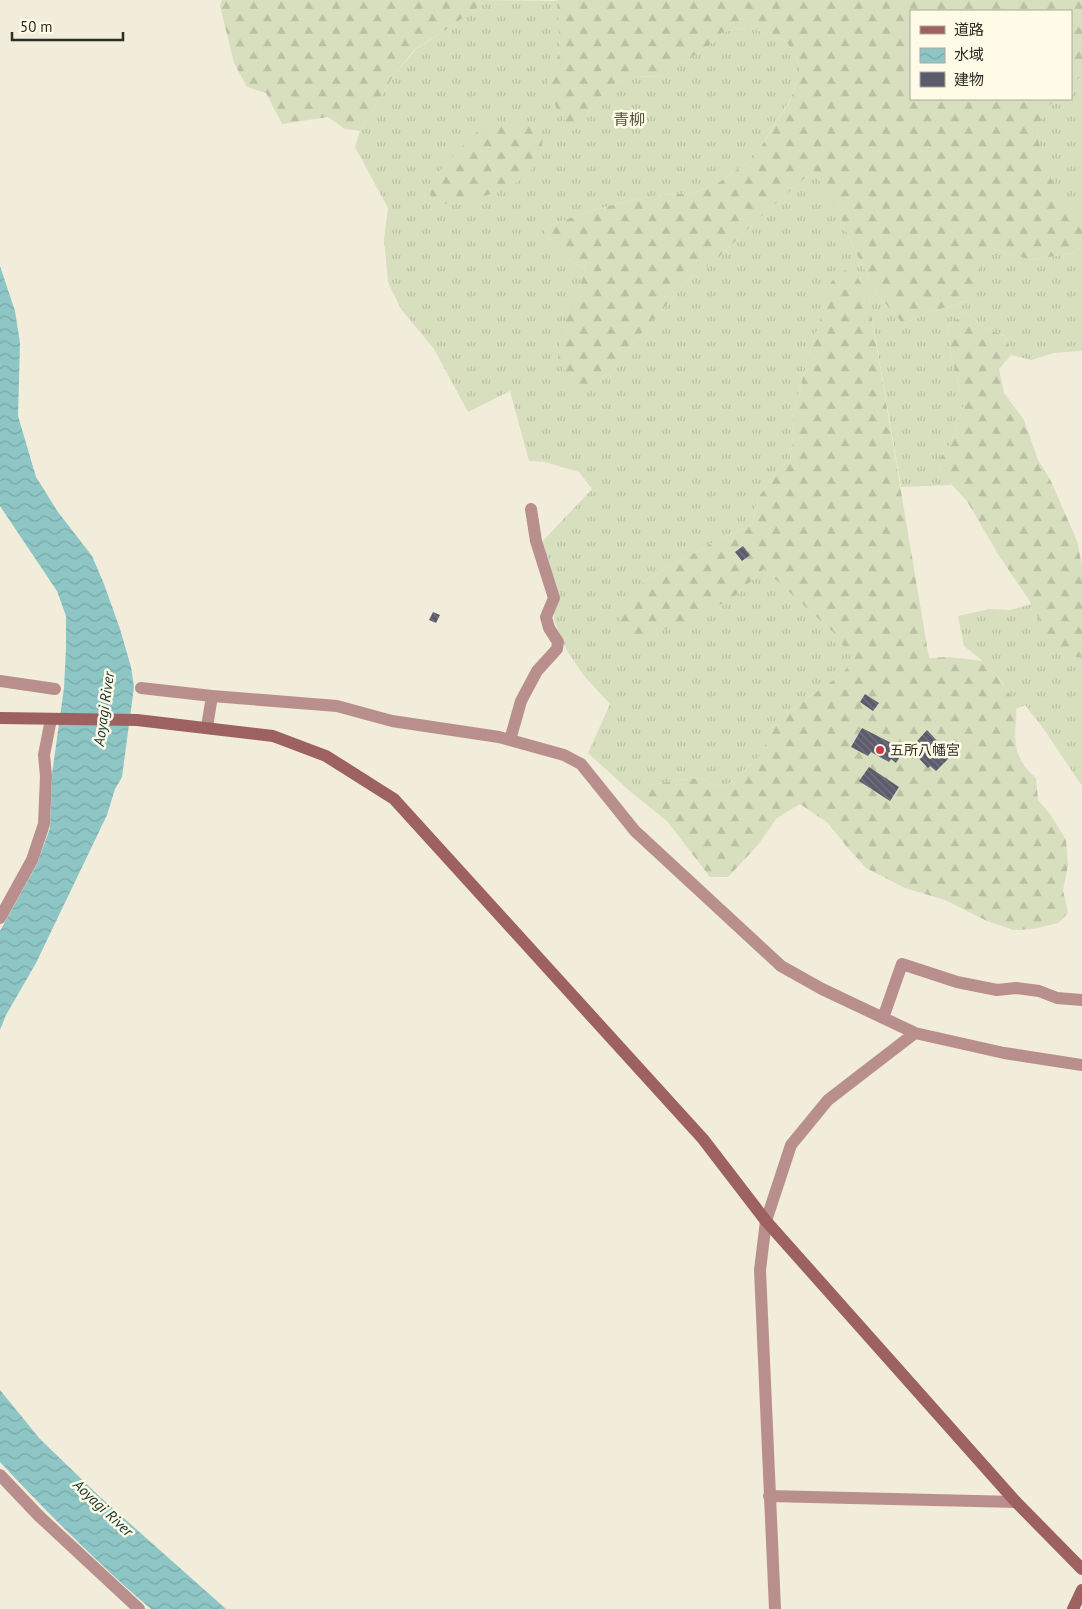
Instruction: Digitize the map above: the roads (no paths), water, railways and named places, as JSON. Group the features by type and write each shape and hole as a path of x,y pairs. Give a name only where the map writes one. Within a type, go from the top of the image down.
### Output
{"street":[{"path":"510,740 521,701 537,671 558,649 558,642 549,628 546,617 554,598 536,541 531,509"},
{"path":"0,681 55,689"},
{"path":"141,688 337,706 392,721 499,737 564,755 581,764 635,831 781,966 915,1033 1004,1053 1082,1065"},
{"path":"208,727 212,696"},
{"path":"0,718 125,720 208,727 273,736 326,756 394,799 703,1139 766,1220 1016,1502 1082,1569"},
{"path":"0,918 32,860 44,824 46,776 44,755 57,719"},
{"path":"883,1018 902,964 957,982 997,990 1016,988 1039,991 1058,998 1082,1000"},
{"path":"775,1609 760,1270 766,1220 790,1146 828,1100 915,1033"},
{"path":"0,1474 39,1516 139,1609"},
{"path":"769,1496 1016,1502"},
{"path":"1073,1609 1082,1590"}],"water":[{"name":"Aoyagi River","path":"0,266 15,311 20,343 18,416 36,477 58,512 92,556 120,629 131,667 134,687 122,777 115,789 107,815 36,963 6,1015 0,1030 0,931 37,864 50,828 52,774 64,688 66,616 57,591 0,506"},
{"name":"Aoyagi River","path":"0,1390 40,1439 100,1497 226,1609 151,1609 92,1556 0,1462"}],"place":[{"name":"五所八幡宮","path":"880,750"}],"district":[{"name":"青柳","path":"629,119"}]}
